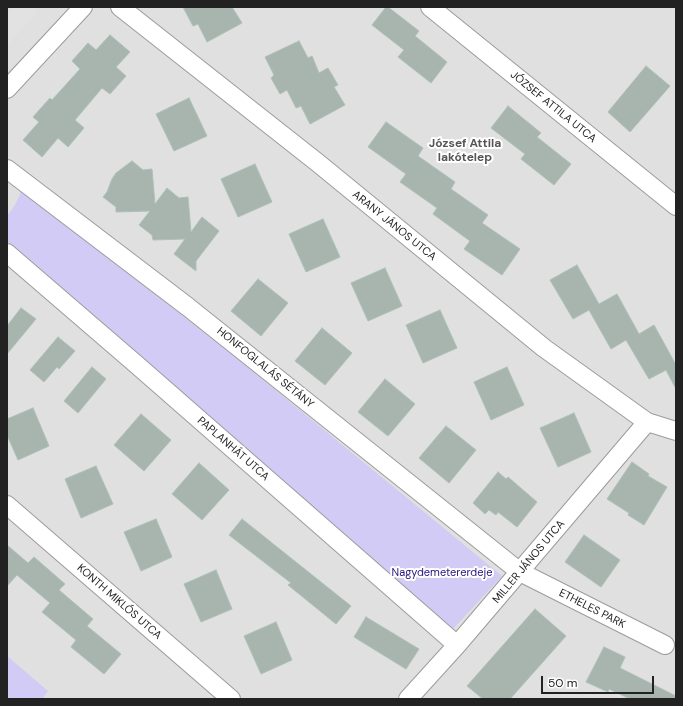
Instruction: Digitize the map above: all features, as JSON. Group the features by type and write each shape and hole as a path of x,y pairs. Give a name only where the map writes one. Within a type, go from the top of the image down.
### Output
{"street":[{"path":"7,89 83,7"},
{"name":"ARANY JÁNOS UTCA","path":"120,7 318,163 544,348 647,422 676,431"},
{"name":"JÓZSEF ATTILA UTCA","path":"434,8 676,206"},
{"name":"HONFOGLALÁS SÉTÁNY","path":"7,169 188,307 520,572"},
{"name":"PAPLANHÁT UTCA","path":"7,253 457,645"},
{"name":"MILLER JÁNOS UTCA","path":"408,699 520,572 647,422"},
{"name":"KONTH MIKLÓS UTCA","path":"7,505 230,699"},
{"name":"ETHELES PARK","path":"520,572 665,645"}],"shaded area":[{"path":"7,7 676,7 676,699 7,699"},
{"path":"13,7 36,7 35,15 7,46 7,12"}],"green space":[{"name":"Nagydemetererdeje","path":"20,187 245,365 502,576 453,629 7,241 7,215 16,203 20,194"},
{"path":"7,656 48,691 42,699 7,699"}],"building":[{"path":"183,7 232,7 242,23 207,42 198,24 193,26"},
{"path":"386,7 419,31 415,36 447,62 431,83 398,57 404,50 372,25"},
{"path":"110,35 130,52 116,67 126,76 110,94 102,88 75,120 84,128 68,147 58,138 42,157 23,140 39,122 33,117 50,98 52,100 80,69 72,61 88,43 96,50"},
{"path":"299,41 308,58 312,56 319,73 328,68 338,85 334,87 345,105 310,124 301,106 296,108 287,90 280,94 271,78 274,75 265,57"},
{"path":"646,66 670,86 630,132 608,112"},
{"path":"189,98 207,136 174,151 156,114"},
{"path":"508,106 541,133 537,137 571,164 554,185 521,159 525,154 491,128"},
{"path":"386,122 423,148 418,156 455,182 451,189 488,215 482,223 520,249 502,275 464,249 470,241 433,214 437,208 400,182 406,174 368,147"},
{"path":"132,161 143,170 152,169 155,204 167,188 179,198 188,197 191,232 202,217 219,231 196,261 196,271 174,254 185,239 153,240 152,235 139,225 150,211 116,212 116,207 103,197 116,173"},
{"path":"255,164 272,202 238,217 221,179"},
{"path":"323,219 340,257 306,272 289,234"},
{"path":"577,265 599,304 617,294 639,334 654,325 676,365 676,389 666,370 649,379 626,340 611,349 589,310 573,319 550,280"},
{"path":"385,268 402,306 368,321 351,283"},
{"path":"258,279 288,303 261,336 231,311"},
{"path":"21,308 36,319 7,354 7,326"},
{"path":"440,310 457,348 423,363 406,325"},
{"path":"322,328 352,353 325,385 295,361"},
{"path":"58,337 75,351 59,369 57,367 44,382 30,370"},
{"path":"92,367 106,379 78,413 64,401"},
{"path":"507,367 524,405 491,420 474,382"},
{"path":"385,379 415,404 388,436 358,412"},
{"path":"33,408 49,446 18,460 7,435 7,419"},
{"path":"574,413 591,452 558,467 540,428"},
{"path":"141,414 171,440 144,471 114,445"},
{"path":"446,426 476,450 449,483 419,458"},
{"path":"632,462 649,474 648,476 667,487 644,525 607,499"},
{"path":"199,463 229,490 202,520 172,494"},
{"path":"96,466 113,504 81,518 65,479"},
{"path":"498,472 506,479 508,477 537,502 517,527 498,512 496,515 489,510 485,514 473,503"},
{"path":"156,519 172,557 141,571 124,532"},
{"path":"242,519 351,606 336,624 288,585 291,583 229,535"},
{"path":"584,535 620,560 601,587 565,562"},
{"path":"7,545 28,563 34,557 65,584 59,590 93,619 87,626 121,654 104,674 71,647 76,640 42,612 50,603 17,575 7,586"},
{"path":"216,570 232,609 201,622 184,584"},
{"path":"535,609 566,636 510,699 483,699 467,686"},
{"path":"366,617 419,649 406,669 354,637"},
{"path":"276,622 292,660 261,674 244,636"},
{"path":"604,647 625,657 620,668 676,696 676,699 630,699 609,689 608,692 586,682"}],"district":[{"name":"József Attila lakótelep","path":"465,151"}]}
